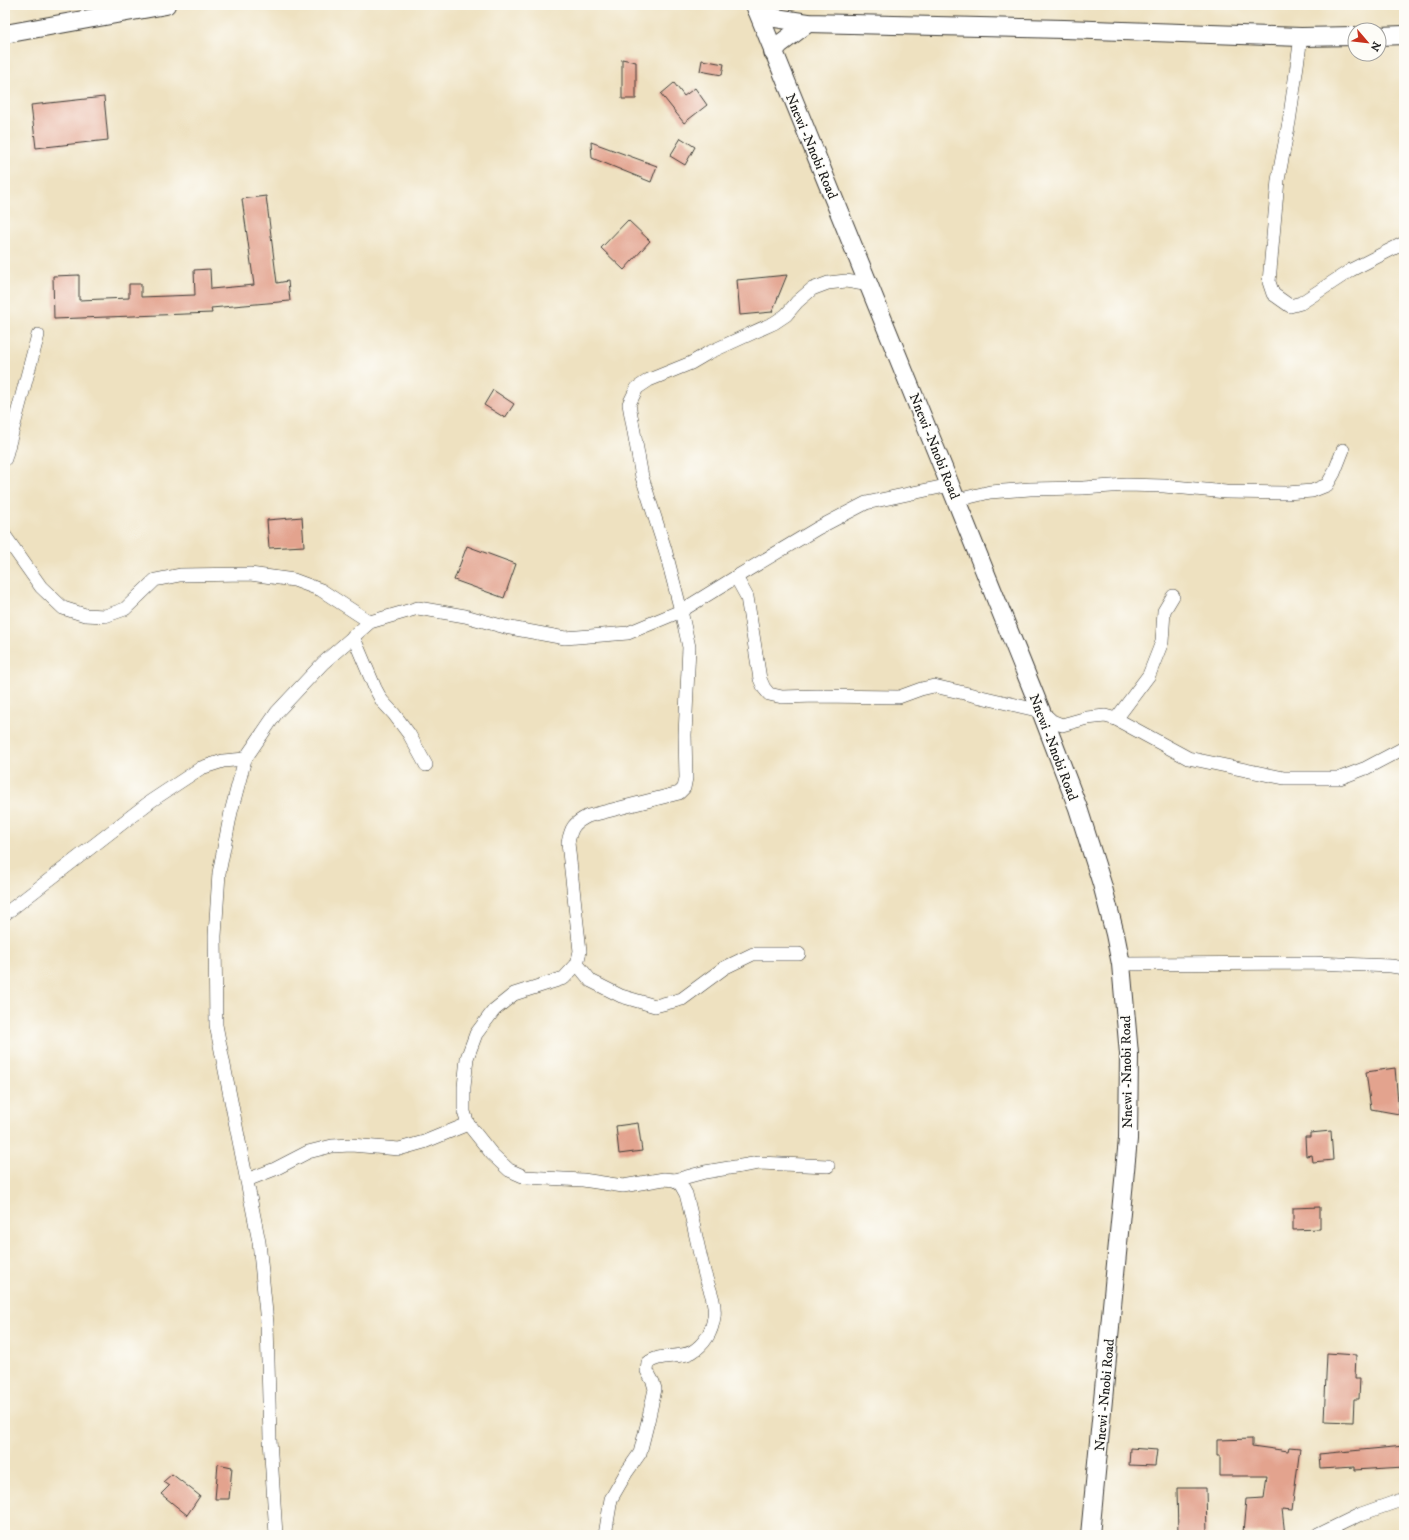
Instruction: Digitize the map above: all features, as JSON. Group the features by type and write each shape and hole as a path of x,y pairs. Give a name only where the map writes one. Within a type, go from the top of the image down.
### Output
{"main road":[{"path":"5,34 166,5"},
{"path":"756,8 769,17 808,23 1064,29 1301,37 1347,36"},
{"name":"Nnewi -Nnobi Road","path":"756,8 954,492 1041,711 1078,808 1116,934 1129,1054 1128,1139 1090,1535"},
{"path":"773,52 780,44 808,23"},
{"path":"1387,36 1404,35"}],"street":[{"path":"1301,37 1289,122 1278,180 1269,282 1273,294 1290,306 1301,303 1351,270 1404,243"},
{"path":"828,1166 759,1163 705,1172 675,1180 664,1179 623,1186 583,1180 525,1178 509,1170 492,1154 468,1124 464,1112 464,1087 467,1058 476,1034 494,1010 514,994 564,978 577,964 580,952 568,843 571,831 577,822 588,816 680,793 684,788 686,778 685,735 689,647 682,611 665,549 642,477 629,404 637,388 649,380 691,363 708,353 774,323 786,315 797,302 812,289 828,282 846,281 870,285"},
{"path":"5,459 38,335"},
{"path":"276,1535 270,1439 266,1323 259,1242 216,1025 215,936 219,873 231,812 245,759 277,712 323,663 370,622 418,608 465,616 505,627 566,638 628,633 682,611 818,528 866,503 954,492 990,492 1126,485 1164,486 1226,492 1312,491 1327,485 1334,473 1343,450"},
{"path":"5,536 41,587 63,608 85,615 105,616 125,608 155,580 180,575 250,574 294,580 321,590 370,622"},
{"path":"736,577 747,597 760,679 764,688 770,694 782,697 899,697 934,686 1041,711 1052,722 1062,725 1087,718 1105,716 1116,719 1188,758 1284,778 1340,778 1366,768 1404,748"},
{"path":"1116,719 1149,675 1162,642 1164,611 1173,596"},
{"path":"353,636 374,688 382,701 409,734 426,765"},
{"path":"5,914 151,800 201,768 223,761 245,759"},
{"path":"577,964 591,981 621,996 655,1006 682,999 724,968 753,954 799,954"},
{"path":"1120,964 1315,963 1391,966 1404,968"},
{"path":"247,1180 275,1169 308,1152 332,1146 351,1144 399,1149 424,1142 468,1124"},
{"path":"605,1535 611,1499 640,1453 648,1422 655,1389 648,1371 648,1363 651,1360 673,1357 691,1352 704,1342 712,1328 715,1315 714,1303 705,1276 686,1194 681,1185 675,1180"},
{"path":"1318,1535 1361,1514 1404,1499"}],"building":[{"path":"622,59 636,62 636,99 622,99"},
{"path":"702,60 724,64 722,75 700,71"},
{"path":"674,83 684,96 695,88 707,105 684,123 661,94"},
{"path":"104,97 108,140 36,148 31,105"},
{"path":"681,138 695,147 685,165 670,156"},
{"path":"591,142 657,166 651,182 592,158"},
{"path":"266,196 277,283 288,281 290,301 211,308 212,313 54,319 53,276 79,275 79,300 129,298 129,284 141,284 141,297 195,295 194,270 210,269 211,289 254,285 242,199"},
{"path":"628,220 650,241 624,270 601,248"},
{"path":"787,275 772,312 740,315 737,280"},
{"path":"493,390 514,404 505,418 484,405"},
{"path":"302,517 304,546 269,548 267,520"},
{"path":"467,546 516,564 504,598 454,580"},
{"path":"1395,1068 1399,1114 1371,1109 1366,1072"},
{"path":"638,1123 642,1151 619,1154 616,1126"},
{"path":"1331,1131 1333,1160 1313,1162 1312,1155 1306,1156 1305,1137 1310,1137 1310,1133"},
{"path":"1320,1207 1320,1229 1293,1230 1293,1208"},
{"path":"1327,1353 1356,1355 1355,1378 1360,1378 1359,1399 1354,1399 1353,1422 1324,1421"},
{"path":"1252,1439 1252,1446 1288,1451 1289,1447 1300,1448 1292,1510 1282,1509 1285,1535 1243,1533 1246,1499 1264,1498 1267,1476 1220,1476 1220,1456 1217,1456 1217,1440"},
{"path":"1404,1446 1404,1467 1354,1470 1354,1467 1320,1469 1319,1454"},
{"path":"1130,1448 1157,1450 1155,1466 1129,1465"},
{"path":"218,1464 232,1467 229,1499 215,1499"},
{"path":"172,1474 200,1496 187,1515 161,1494 169,1486 163,1482"},
{"path":"1177,1488 1206,1488 1207,1535 1178,1535"}]}
